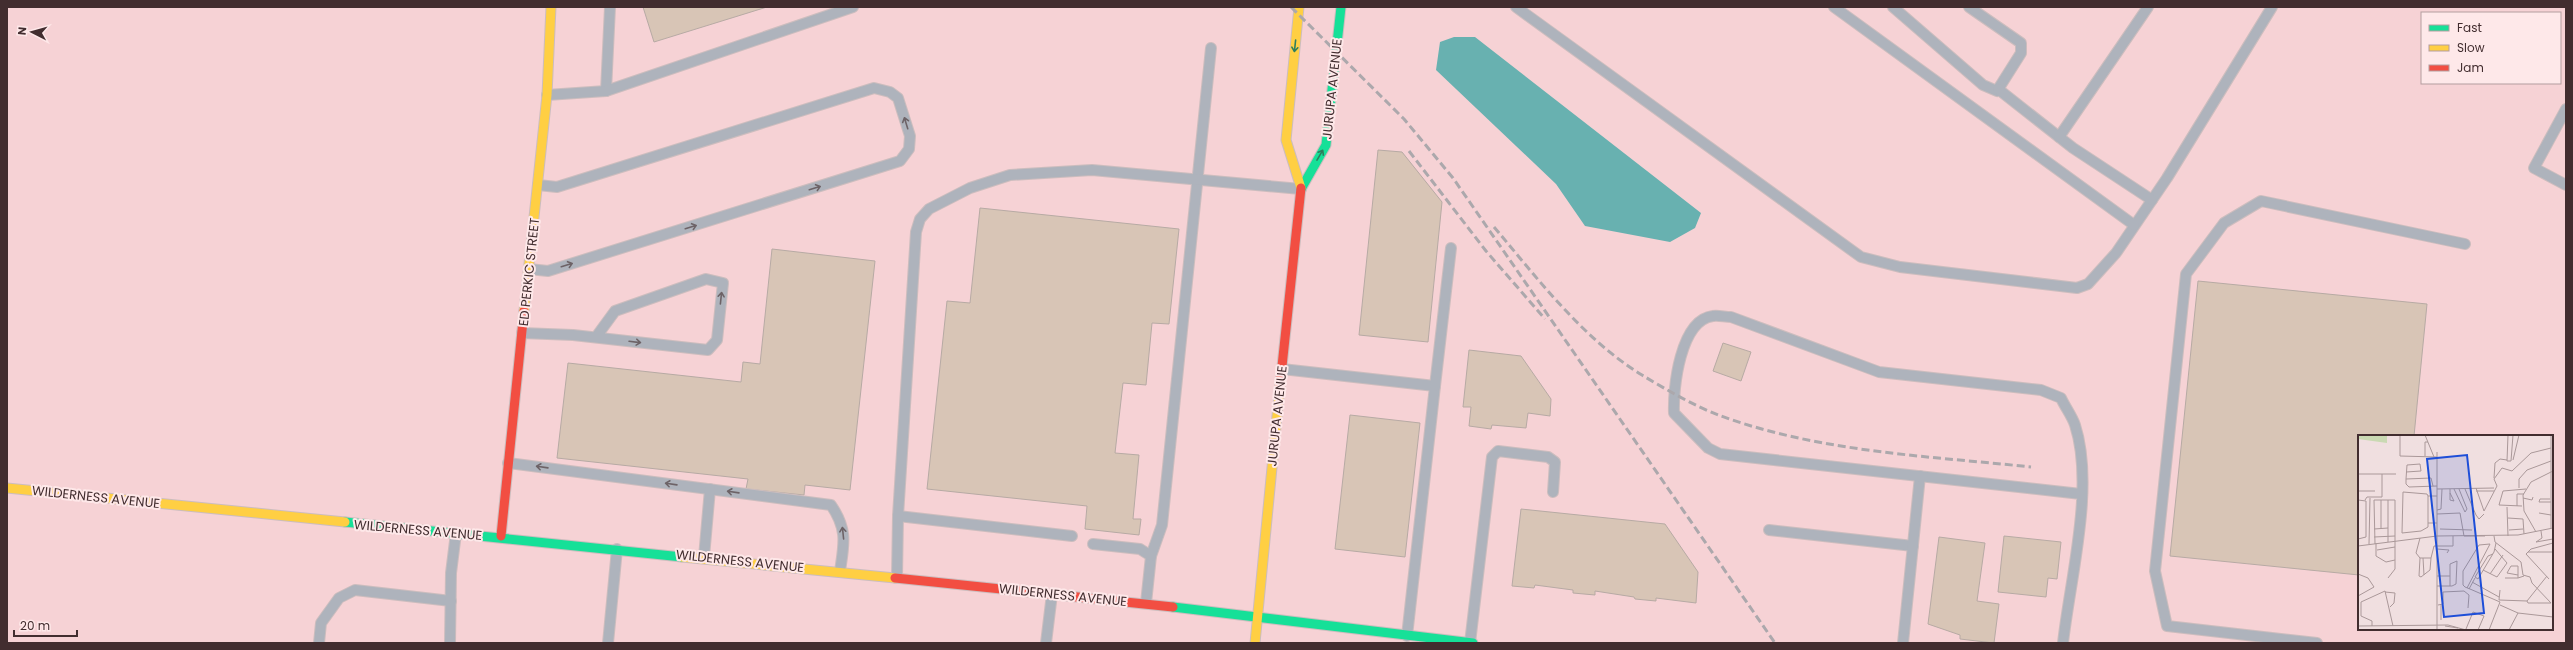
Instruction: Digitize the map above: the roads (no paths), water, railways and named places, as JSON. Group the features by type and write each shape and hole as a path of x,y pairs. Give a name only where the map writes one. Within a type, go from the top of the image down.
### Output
{"street":[{"name":"ED PERKIC STREET","path":"501,536 547,95 551,7"},
{"name":"JURUPA AVENUE","path":"1255,643 1256,615 1301,189 1286,140 1299,7"},
{"name":"JURUPA AVENUE","path":"1301,189 1326,145 1341,7"},
{"name":"WILDERNESS AVENUE","path":"7,488 397,529 501,536 1146,603 1256,615 1406,639 1472,643"}],"lane":[{"path":"606,91 610,7"},
{"path":"547,95 606,91 853,7"},
{"path":"1516,7 1861,257 1900,267 2077,288 2088,284 2116,253 2152,200 2272,7"},
{"path":"1834,7 2134,225"},
{"path":"1893,7 1983,85 1997,91 1998,89 2058,137 2152,200"},
{"path":"1969,7 2021,43 2021,53 1998,89"},
{"path":"2058,137 2148,7"},
{"path":"1146,603 1151,556 1162,525 1211,48"},
{"path":"529,269 548,271 900,161 908,149 910,136 898,98 890,92 874,88 556,187 538,185"},
{"path":"2566,109 2534,168 2566,185"},
{"path":"897,577 898,516 916,232 920,219 929,209 970,188 1010,175 1092,170 1301,189"},
{"path":"2317,643 2257,640 2167,626 2155,571 2186,274 2224,223 2262,201 2465,244"},
{"path":"1406,639 1450,248"},
{"path":"522,333 596,337 708,350 717,340 723,283 706,279 615,311 596,337"},
{"path":"2063,643 2081,494 2082,458 2075,424 2061,398 2041,390 1879,372 1731,317 1711,316 1694,326 1685,343 1674,392 1674,413 1708,448 1720,454 2081,494"},
{"path":"1282,370 1435,386"},
{"path":"1472,643 1492,457 1498,451 1548,456 1555,462 1553,492"},
{"path":"508,463 831,505 841,519 845,534 840,572"},
{"path":"1903,643 1920,476"},
{"path":"704,557 710,489"},
{"path":"898,516 1072,536"},
{"path":"1769,530 1913,546"},
{"path":"450,643 451,601 456,533"},
{"path":"1093,544 1140,549 1151,556"},
{"path":"608,643 618,549"},
{"path":"319,643 321,623 339,598 355,590 451,601"},
{"path":"1046,643 1052,594"}],"water":[{"path":"1454,37 1475,37 1701,213 1695,228 1670,242 1585,226 1556,184 1436,70 1440,42"}],"railway":[{"path":"1291,7 1404,119 1453,178 1775,643"},
{"path":"1409,151 1486,251 1545,319"},
{"path":"1494,227 1562,307 1600,344 1642,375 1701,408 1758,428 1797,438 1835,445 1913,456 2031,467"}]}
